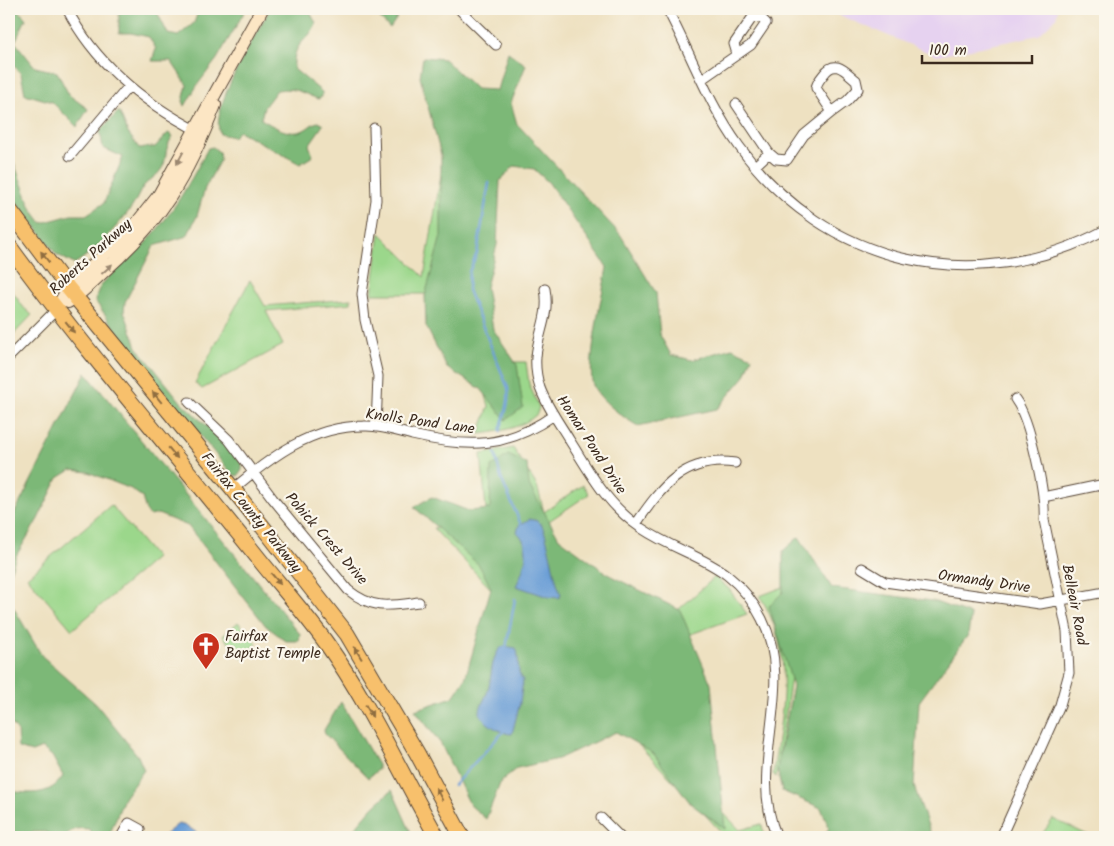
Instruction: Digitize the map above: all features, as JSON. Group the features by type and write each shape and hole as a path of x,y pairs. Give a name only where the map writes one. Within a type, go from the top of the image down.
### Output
{"highway":[{"name":"Fairfax County Parkway","path":"9,209 72,293 232,489 347,634 417,753 462,837"},
{"name":"Fairfax County Parkway","path":"9,246 56,310 216,504 326,642 354,684 437,837"}],"main road":[{"name":"Roberts Parkway","path":"56,310 72,293 138,240 176,190 199,132 262,9"}],"street":[{"path":"67,9 93,49 129,86 199,132"},
{"path":"462,9 461,11 496,44"},
{"path":"667,9 726,125 755,166 782,196 826,228 872,250 925,264 974,267 1013,263 1061,251 1105,230"},
{"path":"702,79 737,54"},
{"path":"736,104 769,153 776,159 787,160 804,135 847,101 858,89 856,80 839,66 833,66 825,73 816,88 832,112"},
{"path":"70,156 129,86"},
{"path":"374,128 376,200 362,294 364,320 378,376 376,427"},
{"path":"755,166 769,153"},
{"name":"Homar Pond Drive","path":"545,289 547,307 536,346 535,367 541,391 601,491 616,508 636,524 700,557 722,571 746,593 763,620 772,646 776,676 765,768 765,788 768,809 777,837"},
{"path":"9,357 56,310"},
{"name":"Belleair Road","path":"1001,837 1060,705 1070,664 1069,644 1044,520 1043,496 1025,415 1015,399"},
{"name":"Pohick Crest Drive","path":"189,402 229,440 335,576 361,600 386,606 418,602"},
{"name":"Knolls Pond Lane","path":"232,489 284,450 315,433 342,428 376,427 452,444 480,444 519,436 554,415"},
{"path":"636,524 666,484 684,471 708,462 734,463"},
{"path":"1043,496 1105,484"},
{"name":"Ormandy Drive","path":"862,568 885,582 1040,604 1105,592"},
{"path":"601,818 620,837"},
{"path":"121,837 128,823 138,833"}],"shaded area":[{"path":"824,9 1058,9 1056,18 1039,35 937,56"}],"green space":[{"path":"9,9 18,9 26,19 15,42 35,67 57,72 69,95 88,109 77,127 52,102 25,94 21,74 9,59"},
{"path":"119,9 159,9 157,12 168,34 178,36 194,23 199,9 246,9 217,59 198,84 185,106 183,101 187,85 171,61 152,61 156,49 149,37 131,33 119,33"},
{"path":"270,9 308,9 316,23 313,30 298,47 294,60 294,69 322,92 322,97 318,99 294,90 277,90 264,107 261,119 281,130 293,132 304,130 318,122 323,125 309,145 313,156 300,164 239,131 233,137 220,134 218,122 227,90"},
{"path":"370,9 403,9 390,28"},
{"path":"508,52 526,65 511,103 517,124 620,234 656,293 660,335 671,355 692,360 732,348 752,357 745,376 717,409 638,426 612,408 600,396 593,385 591,375 593,345 607,267 549,183 534,169 514,166 500,181 497,245 486,287 493,329 517,365 523,407 506,420 481,389 447,368 426,326 425,296 441,236 441,155 420,77 423,57 444,59 476,89 497,90"},
{"path":"455,90 482,278 499,362 526,362 529,384 539,407 537,414 525,423 479,434 489,406 461,313 448,294 372,294 380,233 424,277"},
{"path":"119,111 128,133 139,148 155,147 168,133 173,136 160,171 145,185 132,207 112,231 90,253 74,264 56,254 9,192 9,159 14,163 31,208 42,223 71,215 86,215 104,203 123,157 103,148 100,131"},
{"path":"213,147 219,152 220,160 205,188 197,216 187,236 154,246 125,302 124,311 137,347 181,402 224,442 242,464 242,470 238,476 232,474 138,361 96,302 97,295 104,282 133,256 157,230 184,192 208,148"},
{"path":"250,280 265,306 351,299 351,303 266,311 283,345 202,389 195,383"},
{"path":"9,287 24,308 32,315 11,337 9,335"},
{"path":"86,373 300,634 299,641 286,641 266,626 188,526 158,514 150,516 146,511 142,497 131,489 88,472 71,470 58,478 38,519 16,556 9,575 9,524"},
{"path":"513,448 537,486 544,512 583,485 589,494 546,523 559,579 651,634 715,577 729,589 747,614 688,635 669,757 740,830 761,824 766,837 726,837 433,528 488,531 481,454"},
{"path":"508,455 527,464 529,485 559,538 609,575 680,610 711,684 725,829 691,804 653,753 616,732 558,759 517,768 501,781 486,819 470,805 441,744 415,710 453,697 465,679 491,588 479,565 414,507 432,497 469,511 490,509 491,467"},
{"path":"111,505 156,558 72,630 27,577"},
{"path":"799,537 832,588 933,601 971,615 968,635 919,702 914,786 932,837 823,837 829,828 821,808 782,791 777,769 793,686 769,606 783,592 783,551"},
{"path":"806,578 776,777 773,774 782,704 782,661 771,618 760,596"},
{"path":"9,600 42,656 96,704 138,756 144,770 124,798 107,837 96,837 89,829 76,829 59,838 51,836 46,832 33,832 28,837 9,837 9,791 40,792 53,787 63,776 52,756 42,748 32,752 18,748 17,730 9,722"},
{"path":"238,622 257,644 242,658 223,636"},
{"path":"341,702 378,765 378,770 368,778 325,734 324,730"},
{"path":"392,790 413,837 347,837 373,807"},
{"path":"1053,819 1092,837 1040,837"}],"water":[{"path":"530,519 538,521 543,528 561,594 559,598 548,597 516,586 524,565 526,551 525,544 517,532 519,525"},
{"path":"504,646 516,648 519,673 523,680 520,703 512,734 504,733 494,728 480,714 481,706 489,688 495,656 498,650"},
{"path":"178,824 187,826 203,837 162,837"}],"waterway":[{"path":"489,183 477,253 469,272 468,290 508,388 507,404 500,431"},
{"path":"495,453 501,478 522,527"},
{"path":"506,648 515,599"},
{"path":"454,785 503,732 503,728"}],"place":[{"name":"Fairfax Baptist Temple","path":"206,670"}]}
